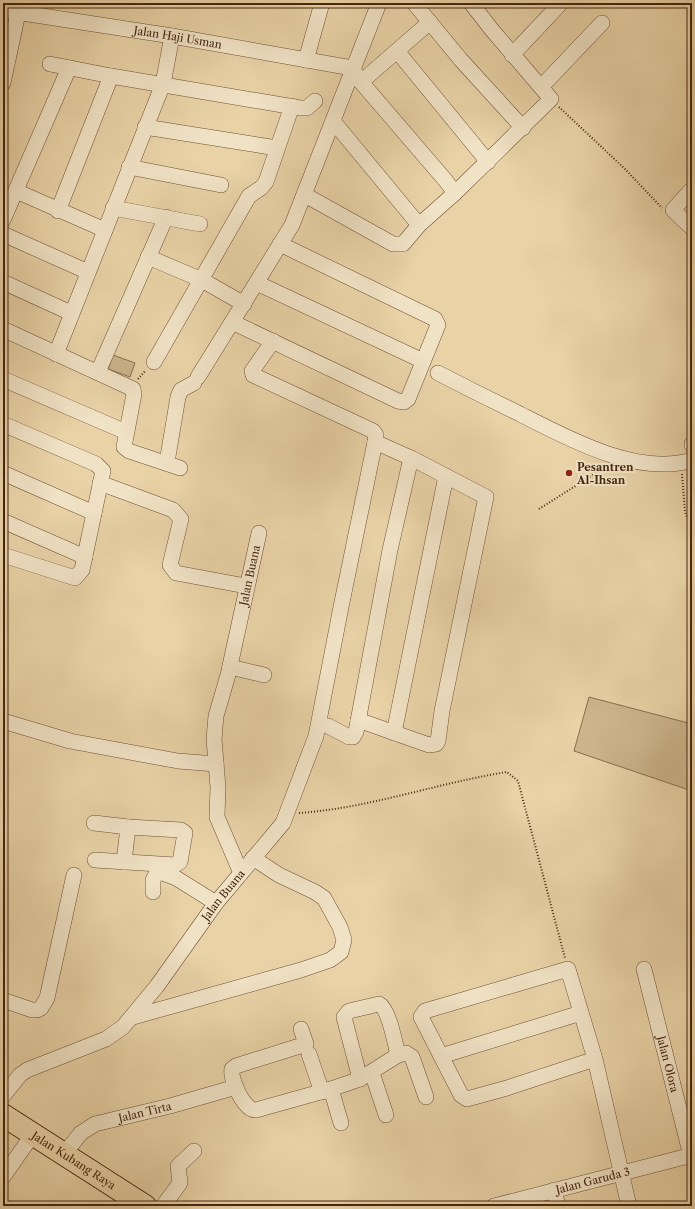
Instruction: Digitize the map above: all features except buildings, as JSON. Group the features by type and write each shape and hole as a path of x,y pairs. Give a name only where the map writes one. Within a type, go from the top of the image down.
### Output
{"highway":[{"name":"Jalan Kubang Raya","path":"3,1115 138,1204"}],"street":[{"path":"306,60 322,3"},
{"path":"3,329 133,389 134,394 124,446 129,451 174,465 178,396 181,390 196,380 292,225 352,68 379,3"},
{"path":"414,3 462,60 523,128"},
{"path":"305,194 393,244 403,244 420,225 488,162 551,100 512,55 471,3"},
{"path":"512,55 561,3"},
{"path":"3,83 20,10"},
{"name":"Jalan Haji Usman","path":"20,10 352,68"},
{"path":"361,82 430,22"},
{"path":"541,87 602,24"},
{"path":"56,354 163,84 172,36"},
{"path":"397,51 488,162"},
{"path":"50,64 111,76 292,106 307,108 314,101"},
{"path":"3,220 69,68"},
{"path":"352,68 361,82 455,193"},
{"path":"58,211 111,76"},
{"path":"154,362 250,196 261,188 266,182 292,106"},
{"path":"333,121 420,225"},
{"path":"145,127 278,148"},
{"path":"129,167 221,185"},
{"path":"692,189 673,210 692,228"},
{"path":"16,191 58,211 105,230"},
{"path":"114,208 200,224"},
{"path":"98,372 166,217"},
{"path":"3,234 88,272"},
{"path":"232,322 404,402 410,395 438,324 435,319 280,244"},
{"path":"148,256 202,280 244,304"},
{"path":"3,282 71,313"},
{"path":"257,283 423,361"},
{"path":"241,873 283,823 307,763 319,724 376,435 373,431 253,375 252,371 255,365 273,340"},
{"path":"438,373 567,438 619,458 660,464 686,462"},
{"path":"3,379 126,432"},
{"path":"3,424 100,467 103,471 82,570 75,578 3,555"},
{"path":"358,720 429,745 436,744 438,741 442,711 486,497 411,458 375,442"},
{"path":"319,724 328,726 349,737 353,737 356,732 390,550 411,458"},
{"path":"3,473 94,513"},
{"path":"394,733 446,476"},
{"path":"100,483 174,510 179,514 182,519 170,565 176,573 246,586"},
{"path":"3,521 85,557"},
{"name":"Jalan Buana","path":"3,1096 27,1070 106,1039 123,1027 133,1017 216,903 241,873 217,817 218,788 214,739 216,716 230,667 246,586 259,533"},
{"path":"230,667 264,675"},
{"path":"3,734 3,721 70,741 178,761 216,764"},
{"path":"94,823 128,827 176,829 184,833 181,860 175,865 156,867 124,862 95,860"},
{"path":"124,862 128,827"},
{"path":"133,1017 308,968 330,960 341,952 344,940 340,927 324,898 315,892 279,875 253,858"},
{"path":"153,892 153,880 156,867"},
{"path":"156,867 216,903"},
{"path":"3,1000 32,1010 37,1010 47,998 74,875"},
{"path":"595,1059 507,1088 467,1099 461,1095 421,1019 422,1014 425,1011 568,969 595,1059 629,1206"},
{"name":"Jalan Olora","path":"644,969 692,1157"},
{"path":"386,1115 366,1076 344,1022 346,1014 349,1011 375,1004 384,1007 398,1055"},
{"path":"441,1056 581,1013"},
{"path":"301,1029 306,1044 233,1067 231,1074 236,1087 246,1106 252,1111 327,1091 366,1076 398,1055 406,1053 412,1056 426,1098"},
{"path":"309,1054 341,1123"},
{"name":"Jalan Tirta","path":"64,1154 80,1133 95,1124 170,1106 236,1087"},
{"path":"3,1177 33,1134"},
{"path":"163,1206 180,1182 177,1170 180,1162 194,1150"},
{"name":"Jalan Garuda 3","path":"494,1206 692,1157"},
{"path":"554,1190 558,1206"}],"path":[{"path":"551,100 598,142 663,210"},
{"path":"133,389 141,375 154,362"},
{"path":"539,510 619,458"},
{"path":"686,462 685,512 692,530"},
{"path":"286,814 321,811 400,796 476,776 507,772 511,774 518,781 568,969"}],"shaded area":[{"path":"113,355 135,363 130,377 108,369"},
{"path":"589,697 692,724 692,791 574,751"}],"place":[{"name":"Pesantren Al-Ihsan","path":"569,473"}]}
